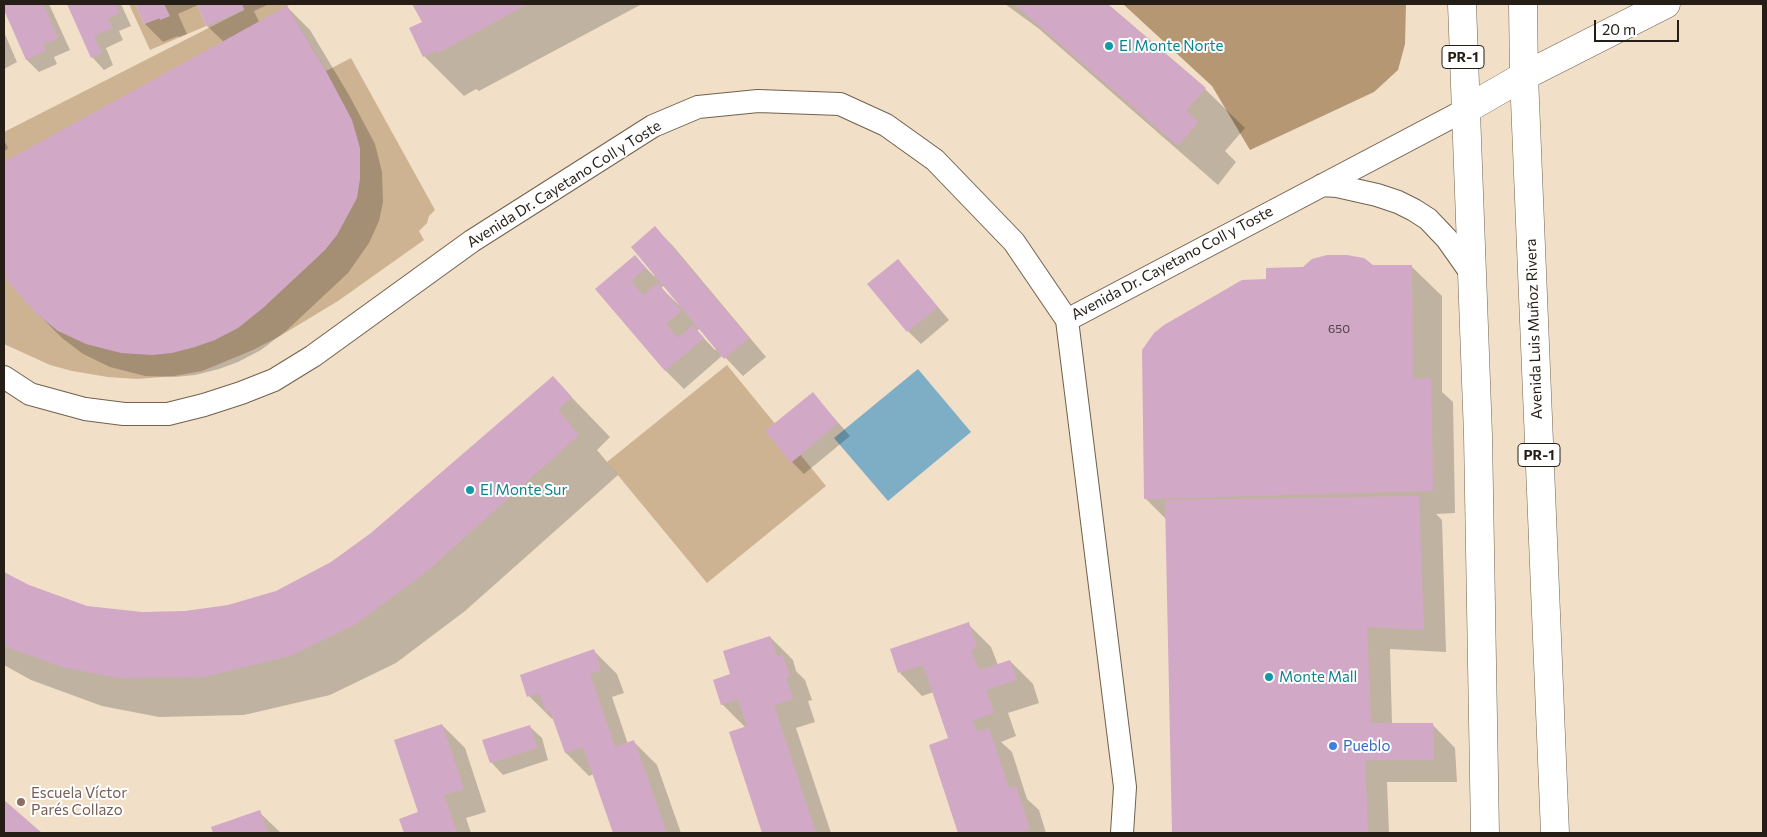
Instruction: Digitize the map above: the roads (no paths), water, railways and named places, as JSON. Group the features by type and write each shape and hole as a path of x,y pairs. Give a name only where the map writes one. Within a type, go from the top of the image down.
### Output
{"main road":[{"name":"PR-1","path":"1462,4 1464,110 1478,435 1485,833"},
{"name":"Avenida Luis Muñoz Rivera","path":"1523,4 1524,76 1554,833"},
{"name":"Avenida Dr. Cayetano Coll y Toste","path":"1464,110 1524,76 1666,4"}],"street":[{"name":"Avenida Dr. Cayetano Coll y Toste","path":"4,377 30,394 85,409 124,414 168,414 204,406 241,393 274,380 313,356 472,241 653,126 698,107 758,101 840,104 886,124 935,160 1014,242 1066,320 1464,110"},
{"path":"1322,184 1377,195 1398,202 1428,218 1447,239 1471,273"},
{"path":"1066,320 1125,787 1122,833"}],"water":[{"path":"918,369 971,432 888,501 834,438"}],"place":[{"name":"El Monte Norte","path":"1109,46"},
{"name":"El Monte Sur","path":"470,490"},
{"name":"Monte Mall","path":"1269,677"},
{"name":"Pueblo","path":"1333,746"},
{"name":"Escuela Víctor Parés Collazo","path":"21,802"}]}
